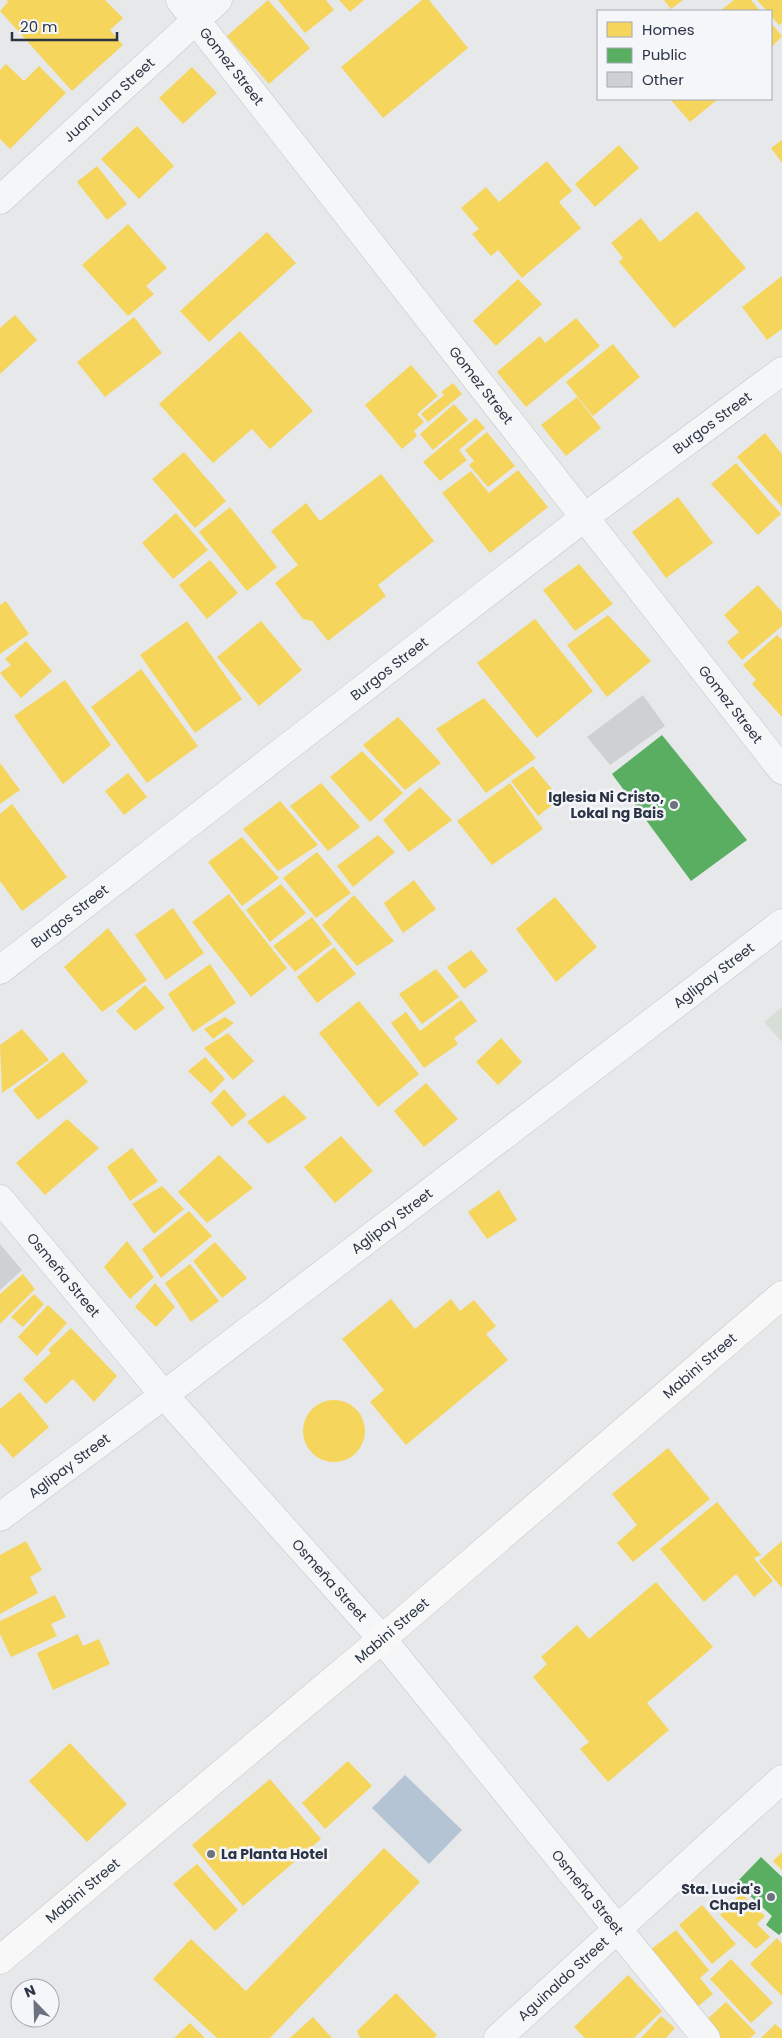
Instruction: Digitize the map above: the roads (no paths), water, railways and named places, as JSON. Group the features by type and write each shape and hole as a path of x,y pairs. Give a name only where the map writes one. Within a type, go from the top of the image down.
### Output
{"street":[{"name":"Juan Luna Street","path":"0,200 188,9 218,0"},
{"name":"Gomez Street","path":"188,9 782,770"},
{"name":"Burgos Street","path":"0,970 584,517 782,371"},
{"name":"Aglipay Street","path":"0,1517 164,1395 782,923"},
{"name":"Osmeña Street","path":"0,1199 164,1395 382,1639 706,2038"},
{"name":"Mabini Street","path":"0,1960 382,1639 782,1295"},
{"name":"Aguinaldo Street","path":"498,2038 782,1779"}],"water":[{"path":"405,1775 462,1830 429,1864 372,1808"}],"place":[{"name":"Iglesia Ni Cristo, Lokal ng Bais","path":"674,805"},
{"name":"La Planta Hotel","path":"211,1854"},
{"name":"Sta. Lucia's Chapel","path":"771,1897"}]}
